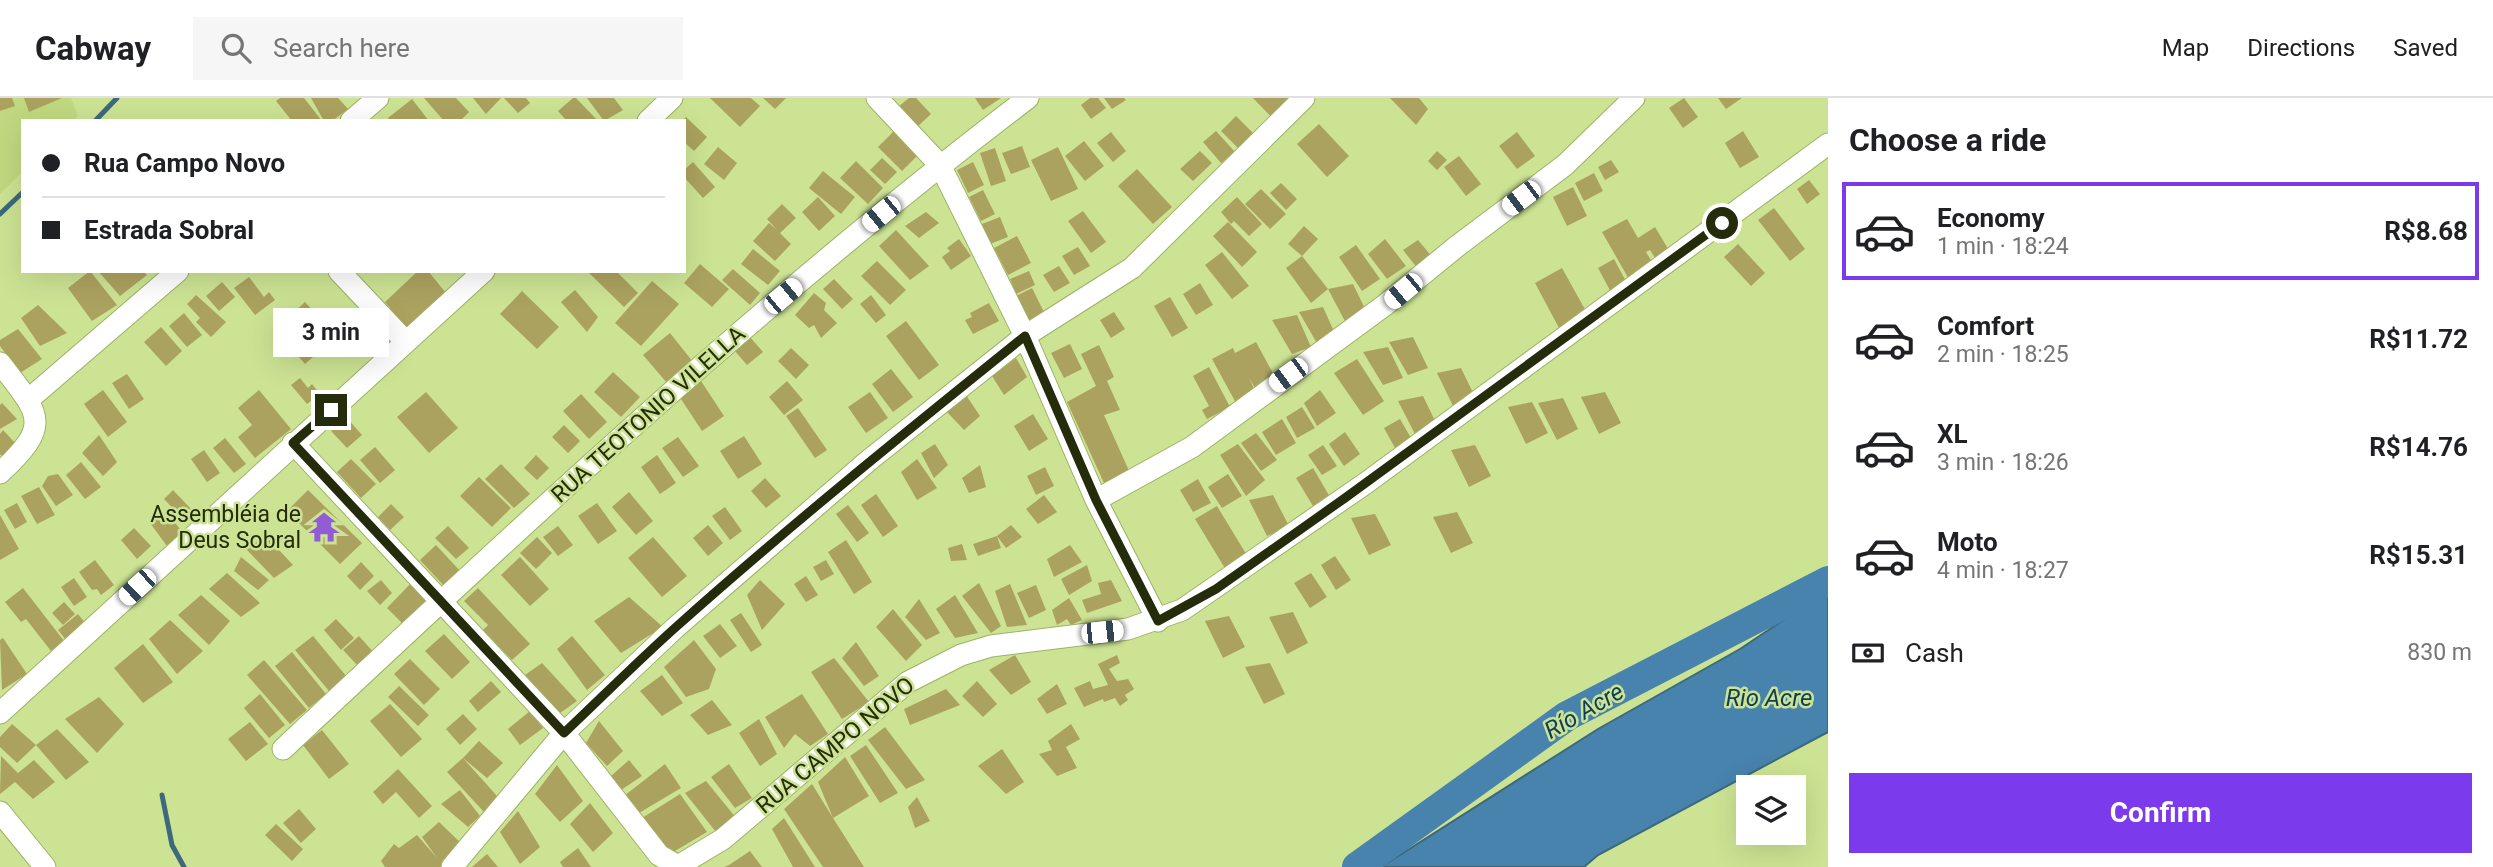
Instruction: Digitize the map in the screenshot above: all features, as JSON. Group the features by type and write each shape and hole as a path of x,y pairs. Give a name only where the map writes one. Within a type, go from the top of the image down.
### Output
{"street":[{"path":"353,119 378,98"},
{"path":"650,119 672,98"},
{"path":"877,98 940,165 1025,336 1096,500 1158,621"},
{"name":"RUA TEOTONIO VILELLA","path":"283,749 442,600 712,357 940,165 1028,98"},
{"path":"452,867 564,733 726,584 868,461 1025,336 1132,268 1304,98"},
{"path":"1096,500 1192,447 1385,306 1456,247 1565,165 1634,98"},
{"name":"RUA CAMPO NOVO","path":"652,861 678,866 723,839 908,682 925,671 961,654 991,646 1128,629 1158,621 1216,589 1367,483 1828,144"},
{"path":"28,400 176,273"},
{"path":"342,273 406,342"},
{"path":"0,713 482,273"},
{"path":"0,363 28,400 35,415 36,431 24,450 0,473"},
{"path":"293,443 564,733 652,861"},
{"path":"0,812 45,867"}],"shaded area":[{"path":"0,98 71,98 78,116 75,119 21,119 21,173 0,194"}],"water":[{"name":"Rio Acre","path":"1828,590 1828,732 1748,775 1736,775 1736,781 1598,855 1584,867 1381,867 1598,729 1740,649"}],"building":[{"path":"0,98 12,98 15,106 0,111"},
{"path":"24,98 62,98 29,112"},
{"path":"280,98 304,98 320,119 290,119 276,101"},
{"path":"311,98 338,98 348,109 335,119 323,119"},
{"path":"424,98 456,98 469,112 462,119 442,119"},
{"path":"473,98 501,98 486,114"},
{"path":"504,98 526,98 530,103 518,113"},
{"path":"576,98 596,119 565,119 558,111"},
{"path":"587,98 614,98 623,110 603,119"},
{"path":"710,98 751,98 760,106 740,127"},
{"path":"763,98 786,98 775,109"},
{"path":"909,98 916,98 931,114 916,128 898,107"},
{"path":"975,98 1001,98 983,110"},
{"path":"1090,98 1098,98 1106,108 1091,119 1081,105"},
{"path":"1104,98 1124,98 1126,100 1112,109"},
{"path":"1253,98 1292,98 1276,122"},
{"path":"1390,98 1419,98 1428,109 1416,125"},
{"path":"1684,98 1698,117 1683,128 1669,108"},
{"path":"1718,98 1742,98 1726,109"},
{"path":"412,99 427,119 389,119"},
{"path":"1236,116 1256,136 1241,151 1221,131"},
{"path":"686,117 707,137 694,151 686,144"},
{"path":"1319,124 1349,156 1327,177 1297,144"},
{"path":"896,129 920,153 902,171 878,147"},
{"path":"1216,131 1235,152 1221,163 1203,142"},
{"path":"1743,131 1759,157 1740,168 1725,143"},
{"path":"1111,132 1126,151 1113,162 1097,143"},
{"path":"1517,132 1535,156 1517,169 1499,146"},
{"path":"1084,141 1104,166 1085,181 1065,156"},
{"path":"1022,146 1030,167 1011,174 1002,153"},
{"path":"718,147 737,163 724,180 704,164"},
{"path":"1058,147 1078,189 1051,201 1031,160"},
{"path":"995,148 1006,181 991,186 980,153"},
{"path":"1200,151 1212,163 1193,181 1180,169"},
{"path":"1437,151 1447,160 1437,170 1428,161"},
{"path":"1459,156 1481,184 1466,196 1444,167"},
{"path":"882,158 897,172 885,184 870,170"},
{"path":"1611,160 1619,172 1605,180 1598,167"},
{"path":"856,161 883,188 868,204 840,178"},
{"path":"693,162 715,187 703,198 686,179 686,168"},
{"path":"973,162 984,185 968,193 957,170"},
{"path":"1137,169 1172,207 1153,224 1118,186"},
{"path":"823,171 855,197 841,214 809,188"},
{"path":"1594,173 1603,191 1584,201 1575,183"},
{"path":"1809,180 1820,194 1807,204 1797,189"},
{"path":"1281,183 1297,199 1286,210 1270,193"},
{"path":"1573,187 1587,216 1567,226 1553,197"},
{"path":"1261,189 1286,214 1270,229 1245,204"},
{"path":"983,190 995,214 981,221 969,197"},
{"path":"818,197 835,216 819,231 802,212"},
{"path":"1237,197 1262,224 1249,236 1234,221 1231,224 1221,212"},
{"path":"782,204 796,218 780,233 791,244 775,261 753,241 769,223 777,230 767,219"},
{"path":"1774,208 1805,249 1790,261 1758,220"},
{"path":"1083,211 1106,242 1091,253 1068,221"},
{"path":"926,212 939,223 919,238 905,226"},
{"path":"1000,217 1008,237 990,244 982,224"},
{"path":"1627,219 1638,238 1655,227 1670,252 1657,261 1650,250 1646,252 1655,267 1630,281 1602,232"},
{"path":"1228,222 1257,252 1242,267 1213,236"},
{"path":"1304,226 1318,239 1302,256 1288,244"},
{"path":"896,230 929,266 910,280 879,246"},
{"path":"1017,236 1031,263 1008,275 994,248"},
{"path":"959,239 971,256 951,270 942,257 950,251 947,248"},
{"path":"1385,239 1406,266 1387,279 1368,254"},
{"path":"1418,240 1433,258 1418,269 1403,250"},
{"path":"1738,244 1765,273 1751,286 1724,257"},
{"path":"1356,245 1380,279 1362,291 1339,257"},
{"path":"1078,247 1090,266 1074,275 1062,256"},
{"path":"753,249 780,271 768,285 741,264"},
{"path":"1222,252 1249,286 1232,299 1205,265"},
{"path":"1302,256 1328,289 1311,303 1286,268"},
{"path":"1614,259 1629,287 1613,296 1598,268"},
{"path":"877,261 906,290 890,305 861,276"},
{"path":"700,264 729,289 712,307 684,283"},
{"path":"1059,266 1070,283 1054,292 1043,275"},
{"path":"1562,268 1587,313 1559,328 1535,283"},
{"path":"733,269 760,293 750,305 722,280"},
{"path":"1029,271 1035,285 1016,294 1010,279"},
{"path":"87,273 92,273 117,305 92,321 68,288"},
{"path":"100,273 147,275 120,296"},
{"path":"416,273 430,273 446,293 407,329 385,302"},
{"path":"589,273 618,273 638,293 624,307"},
{"path":"249,277 264,297 269,292 275,300 255,315 234,288"},
{"path":"834,279 853,299 842,309 823,289"},
{"path":"652,281 679,304 641,346 615,323"},
{"path":"222,282 235,297 219,311 206,296"},
{"path":"1200,283 1213,305 1196,315 1183,294"},
{"path":"1353,284 1368,315 1347,325 1328,289"},
{"path":"1032,288 1045,314 1029,322 1016,296"},
{"path":"575,290 598,317 587,332 561,302"},
{"path":"522,291 559,327 537,349 500,314"},
{"path":"814,293 826,303 824,310 837,323 821,338 814,325 809,328 795,315"},
{"path":"196,295 226,322 211,337 196,322 200,318 187,304"},
{"path":"871,295 886,315 876,323 860,304"},
{"path":"1170,297 1188,328 1172,337 1154,306"},
{"path":"305,302 325,324 311,336 291,315"},
{"path":"989,303 999,321 973,334 965,320 972,317 970,313"},
{"path":"38,305 67,333 40,346 21,318"},
{"path":"1323,307 1337,338 1318,345 1299,312"},
{"path":"1114,312 1125,329 1111,338 1100,320"},
{"path":"184,313 202,335 187,347 169,326"},
{"path":"353,313 374,337 356,352 336,328"},
{"path":"1297,315 1311,347 1292,354 1272,320"},
{"path":"906,321 939,365 919,380 886,336"},
{"path":"296,324 320,351 305,364 281,337"},
{"path":"161,327 182,351 166,366 144,342"},
{"path":"18,329 42,359 20,373 0,346 0,340"},
{"path":"670,333 693,362 667,383 643,355"},
{"path":"750,337 763,352 747,365 734,350"},
{"path":"1413,337 1428,368 1408,375 1389,342"},
{"path":"1256,342 1275,377 1255,388 1249,378 1256,393 1236,403 1212,359 1233,348 1235,353"},
{"path":"1070,344 1082,369 1064,378 1051,353"},
{"path":"1099,345 1114,377 1107,381 1120,410 1104,415 1130,473 1104,483 1067,402 1096,386 1081,354"},
{"path":"1388,347 1403,378 1383,385 1363,352"},
{"path":"791,348 809,365 796,379 778,361"},
{"path":"1016,358 1027,377 1004,395 992,376"},
{"path":"1357,359 1384,401 1363,415 1334,373"},
{"path":"1209,367 1230,407 1207,419 1202,410 1209,406 1193,376"},
{"path":"1461,368 1476,399 1455,410 1437,373"},
{"path":"891,369 913,397 893,412 872,384"},
{"path":"613,372 640,397 621,417 594,392"},
{"path":"127,374 144,399 129,409 112,383"},
{"path":"300,378 308,388 312,384 320,394 307,404 291,385"},
{"path":"701,381 724,416 702,431 679,396"},
{"path":"787,381 803,400 784,415 769,397"},
{"path":"103,390 127,422 108,437 84,404"},
{"path":"259,390 291,429 255,458 238,437 252,425 238,408"},
{"path":"1320,390 1336,413 1317,426 1304,403"},
{"path":"426,392 458,428 429,453 397,417"},
{"path":"870,392 888,418 866,433 848,407"},
{"path":"1605,392 1621,423 1599,434 1581,397"},
{"path":"581,394 607,422 589,439 563,411"},
{"path":"966,395 980,416 964,430 947,412"},
{"path":"1423,396 1438,427 1417,438 1398,401"},
{"path":"1563,398 1578,429 1557,440 1538,403"},
{"path":"1532,402 1548,433 1526,444 1508,407"},
{"path":"2,403 17,419 0,429 0,405"},
{"path":"1302,407 1315,428 1297,438 1286,417"},
{"path":"798,408 827,450 815,458 786,416"},
{"path":"1033,414 1048,439 1029,451 1014,426"},
{"path":"347,418 362,435 347,448 331,431"},
{"path":"1282,419 1296,443 1276,455 1262,432"},
{"path":"1400,419 1411,438 1395,448 1384,428"},
{"path":"564,425 580,441 568,453 552,437"},
{"path":"3,430 17,445 6,460 0,454 0,434"},
{"path":"1345,432 1360,454 1344,466 1329,444"},
{"path":"1256,433 1277,460 1261,471 1241,443"},
{"path":"99,435 117,462 103,476 82,453"},
{"path":"744,436 762,464 738,479 720,451"},
{"path":"678,437 699,466 683,477 662,448"},
{"path":"225,438 246,464 234,473 213,448"},
{"path":"935,444 948,465 934,478 921,453"},
{"path":"1238,444 1265,480 1246,496 1220,455"},
{"path":"1323,445 1337,466 1322,475 1308,455"},
{"path":"1475,445 1491,476 1469,487 1451,450"},
{"path":"375,447 395,470 380,483 360,460"},
{"path":"204,450 220,473 207,482 191,459"},
{"path":"536,455 549,468 537,480 524,468"},
{"path":"657,455 676,483 660,494 641,467"},
{"path":"351,459 376,484 361,498 337,472"},
{"path":"917,459 937,488 917,500 901,472"},
{"path":"81,462 101,487 85,499 66,475"},
{"path":"501,464 530,494 514,508 485,479"},
{"path":"980,465 986,487 969,493 962,478"},
{"path":"1045,467 1054,486 1036,495 1027,476"},
{"path":"1313,468 1330,497 1313,506 1296,478"},
{"path":"58,474 73,495 56,506 42,486 48,476"},
{"path":"1228,474 1242,496 1222,508 1208,487"},
{"path":"479,477 511,508 492,527 460,496"},
{"path":"765,478 781,496 766,508 751,491"},
{"path":"1198,479 1211,503 1193,512 1180,490"},
{"path":"39,487 55,515 37,524 21,496"},
{"path":"173,490 193,511 184,520 164,499"},
{"name":"Assembléia de Deus Sobral","path":"308,490 362,543 340,564 287,511"},
{"path":"629,492 653,521 636,535 612,507"},
{"path":"876,494 898,526 883,537 861,505"},
{"path":"1044,495 1057,512 1038,524 1026,509"},
{"path":"1273,495 1289,526 1267,536 1249,500"},
{"path":"17,503 27,522 15,529 4,510"},
{"path":"597,503 617,531 598,544 578,516"},
{"path":"391,504 404,517 390,530 378,517"},
{"path":"848,505 869,533 857,542 836,514"},
{"path":"1217,506 1248,557 1226,570 1195,519"},
{"path":"725,507 742,531 730,540 712,516"},
{"path":"166,511 183,533 167,546 150,523"},
{"path":"1457,512 1473,543 1451,553 1433,517"},
{"path":"1375,514 1391,545 1369,555 1351,518"},
{"path":"0,515 19,549 0,560"},
{"path":"708,525 723,543 708,556 693,538"},
{"path":"1011,525 1022,537 1006,548 997,536"},
{"path":"448,526 469,548 456,559 435,538"},
{"path":"558,526 573,545 558,556 543,537"},
{"path":"134,528 151,546 137,559 121,540"},
{"path":"266,536 293,565 274,578 246,549"},
{"path":"997,536 1001,548 978,556 973,544"},
{"path":"537,537 552,553 536,569 520,553"},
{"path":"653,537 687,576 662,597 628,558"},
{"path":"846,540 872,582 854,594 828,552"},
{"path":"962,544 967,560 951,561 948,548"},
{"path":"436,545 461,572 445,587 420,560"},
{"path":"1070,545 1082,562 1054,577 1047,559"},
{"path":"1335,556 1351,580 1336,590 1321,565"},
{"path":"241,557 269,580 258,590 234,571"},
{"path":"520,557 549,589 530,606 501,575"},
{"path":"95,560 114,585 101,595 97,589 92,590 79,572"},
{"path":"826,560 834,574 821,581 813,567"},
{"path":"361,562 374,576 360,590 347,576"},
{"path":"1087,565 1092,581 1069,595 1061,579"},
{"path":"227,573 260,603 241,617 209,589"},
{"path":"1311,573 1327,597 1310,608 1294,583"},
{"path":"806,576 818,595 806,602 794,584"},
{"path":"74,578 87,597 74,606 61,587"},
{"path":"381,580 392,593 380,605 367,591"},
{"path":"414,580 433,597 405,626 387,608"},
{"path":"760,580 785,604 762,630 747,595"},
{"path":"1111,580 1122,601 1087,613 1082,600 1101,594 1098,583"},
{"path":"979,583 1001,626 991,633 962,596"},
{"path":"1010,584 1027,625 1007,627 995,591"},
{"path":"1036,585 1046,610 1029,618 1017,593"},
{"path":"23,588 64,641 51,651 26,619 21,622 5,602"},
{"path":"478,588 530,644 512,660 483,630 488,625 464,601"},
{"path":"201,595 230,621 209,645 178,615"},
{"path":"955,595 978,633 955,638 936,609"},
{"path":"629,597 663,627 621,653 594,621"},
{"path":"1069,598 1082,620 1071,625 1067,619 1057,625 1052,610"},
{"path":"919,599 940,633 926,640 905,617"},
{"path":"64,602 75,614 63,625 52,613"},
{"path":"893,609 922,645 906,661 876,627"},
{"path":"1293,612 1308,643 1287,654 1269,617"},
{"path":"741,613 762,645 751,652 730,620"},
{"path":"78,614 86,624 66,640 58,630"},
{"path":"1229,616 1245,647 1223,658 1205,621"},
{"path":"336,619 354,638 341,650 324,630"},
{"path":"170,620 203,651 177,674 149,639"},
{"path":"720,624 737,646 720,658 703,636"},
{"path":"444,634 470,662 452,679 425,651"},
{"path":"313,636 347,677 329,691 295,650"},
{"path":"359,636 374,653 358,666 343,650"},
{"path":"572,636 605,675 587,690 557,649"},
{"path":"3,638 27,674 2,690 0,640"},
{"path":"694,640 716,669 709,689 686,697 664,667"},
{"path":"856,642 879,676 864,686 842,658"},
{"path":"143,644 173,682 143,703 114,668"},
{"path":"292,652 326,694 309,708 275,666"},
{"path":"1015,655 1031,682 1011,695 989,670"},
{"path":"1117,655 1120,663 1109,669 1117,681 1128,679 1134,689 1125,695 1128,700 1120,706 1115,698 1104,702 1103,699 1084,707 1074,688 1090,681 1093,689 1108,685 1098,664"},
{"path":"834,658 869,702 842,719 811,672"},
{"path":"410,659 440,689 424,705 394,674"},
{"path":"264,660 307,710 290,724 247,675"},
{"path":"542,663 577,701 560,713 525,675"},
{"path":"1270,663 1285,694 1264,704 1245,667"},
{"path":"662,675 683,703 662,716 640,691"},
{"path":"491,681 501,692 478,712 469,701"},
{"path":"977,681 997,704 983,717 962,696"},
{"path":"1057,684 1067,704 1047,714 1037,699"},
{"path":"399,686 429,715 418,726 388,697"},
{"path":"946,689 960,705 910,725 904,709"},
{"path":"260,694 285,725 269,738 244,708"},
{"path":"802,694 828,734 810,746 795,734 784,748 765,717"},
{"path":"99,697 124,724 97,753 65,719"},
{"path":"712,700 732,725 708,735 690,715"},
{"path":"390,704 422,739 401,757 370,721"},
{"path":"530,711 543,728 520,745 508,729"},
{"path":"463,714 477,729 460,745 446,729"},
{"path":"759,719 777,754 760,766 739,733"},
{"path":"599,721 623,751 607,766 586,743"},
{"path":"250,722 268,744 246,761 228,739"},
{"path":"12,724 36,745 17,763 0,747 0,737"},
{"path":"1071,724 1080,739 1066,747 1077,768 1057,776 1039,754 1052,750 1048,741"},
{"path":"885,727 925,780 906,789 868,740"},
{"path":"57,729 89,762 66,780 36,745"},
{"path":"322,730 349,764 329,779 303,745"},
{"path":"479,741 503,763 487,778 463,758"},
{"path":"866,745 898,793 880,803 850,756"},
{"path":"1002,749 1024,782 1006,794 978,766"},
{"path":"1,756 18,773 34,760 55,782 33,799 15,782 0,794"},
{"path":"845,757 869,796 833,818 818,782"},
{"path":"463,758 497,796 484,812 447,772"},
{"path":"629,760 642,776 621,790 611,776"},
{"path":"665,764 681,788 639,813 624,796"},
{"path":"729,764 752,798 735,808 711,777"},
{"path":"557,765 583,801 560,822 535,794"},
{"path":"398,769 432,806 419,818 396,792 383,804 373,792"},
{"path":"706,781 737,819 716,832 685,793"},
{"path":"812,784 864,867 823,867 784,809"},
{"path":"460,790 480,816 468,827 441,804"},
{"path":"680,794 707,832 670,854 642,818"},
{"path":"917,797 930,821 915,828 908,807"},
{"path":"590,803 613,833 593,852 570,824"},
{"path":"299,809 316,829 301,843 283,823"},
{"path":"518,811 540,847 520,864 500,832"},
{"path":"784,818 815,867 793,867 772,829"},
{"path":"439,822 464,846 444,867 385,867 381,861 394,844 399,848 417,835 437,858 422,837"},
{"path":"276,824 303,849 292,861 265,835"},
{"path":"578,848 591,867 563,867 560,862"},
{"path":"750,851 762,867 724,867 729,865"},
{"path":"487,854 498,867 472,867"}],"waterway":[{"path":"97,119 117,98"},
{"path":"0,214 21,194"},
{"name":"Río Acre","path":"1357,867 1567,716 1828,581"},
{"path":"162,795 172,845 184,867"}],"place":[{"name":"Assembléia de Deus Sobral","path":"324,527"}],"route":[{"path":"331,410 293,443 564,733 675,628 868,461 1025,336 1096,500 1158,621 1216,589 1345,498 1722,223"}]}
